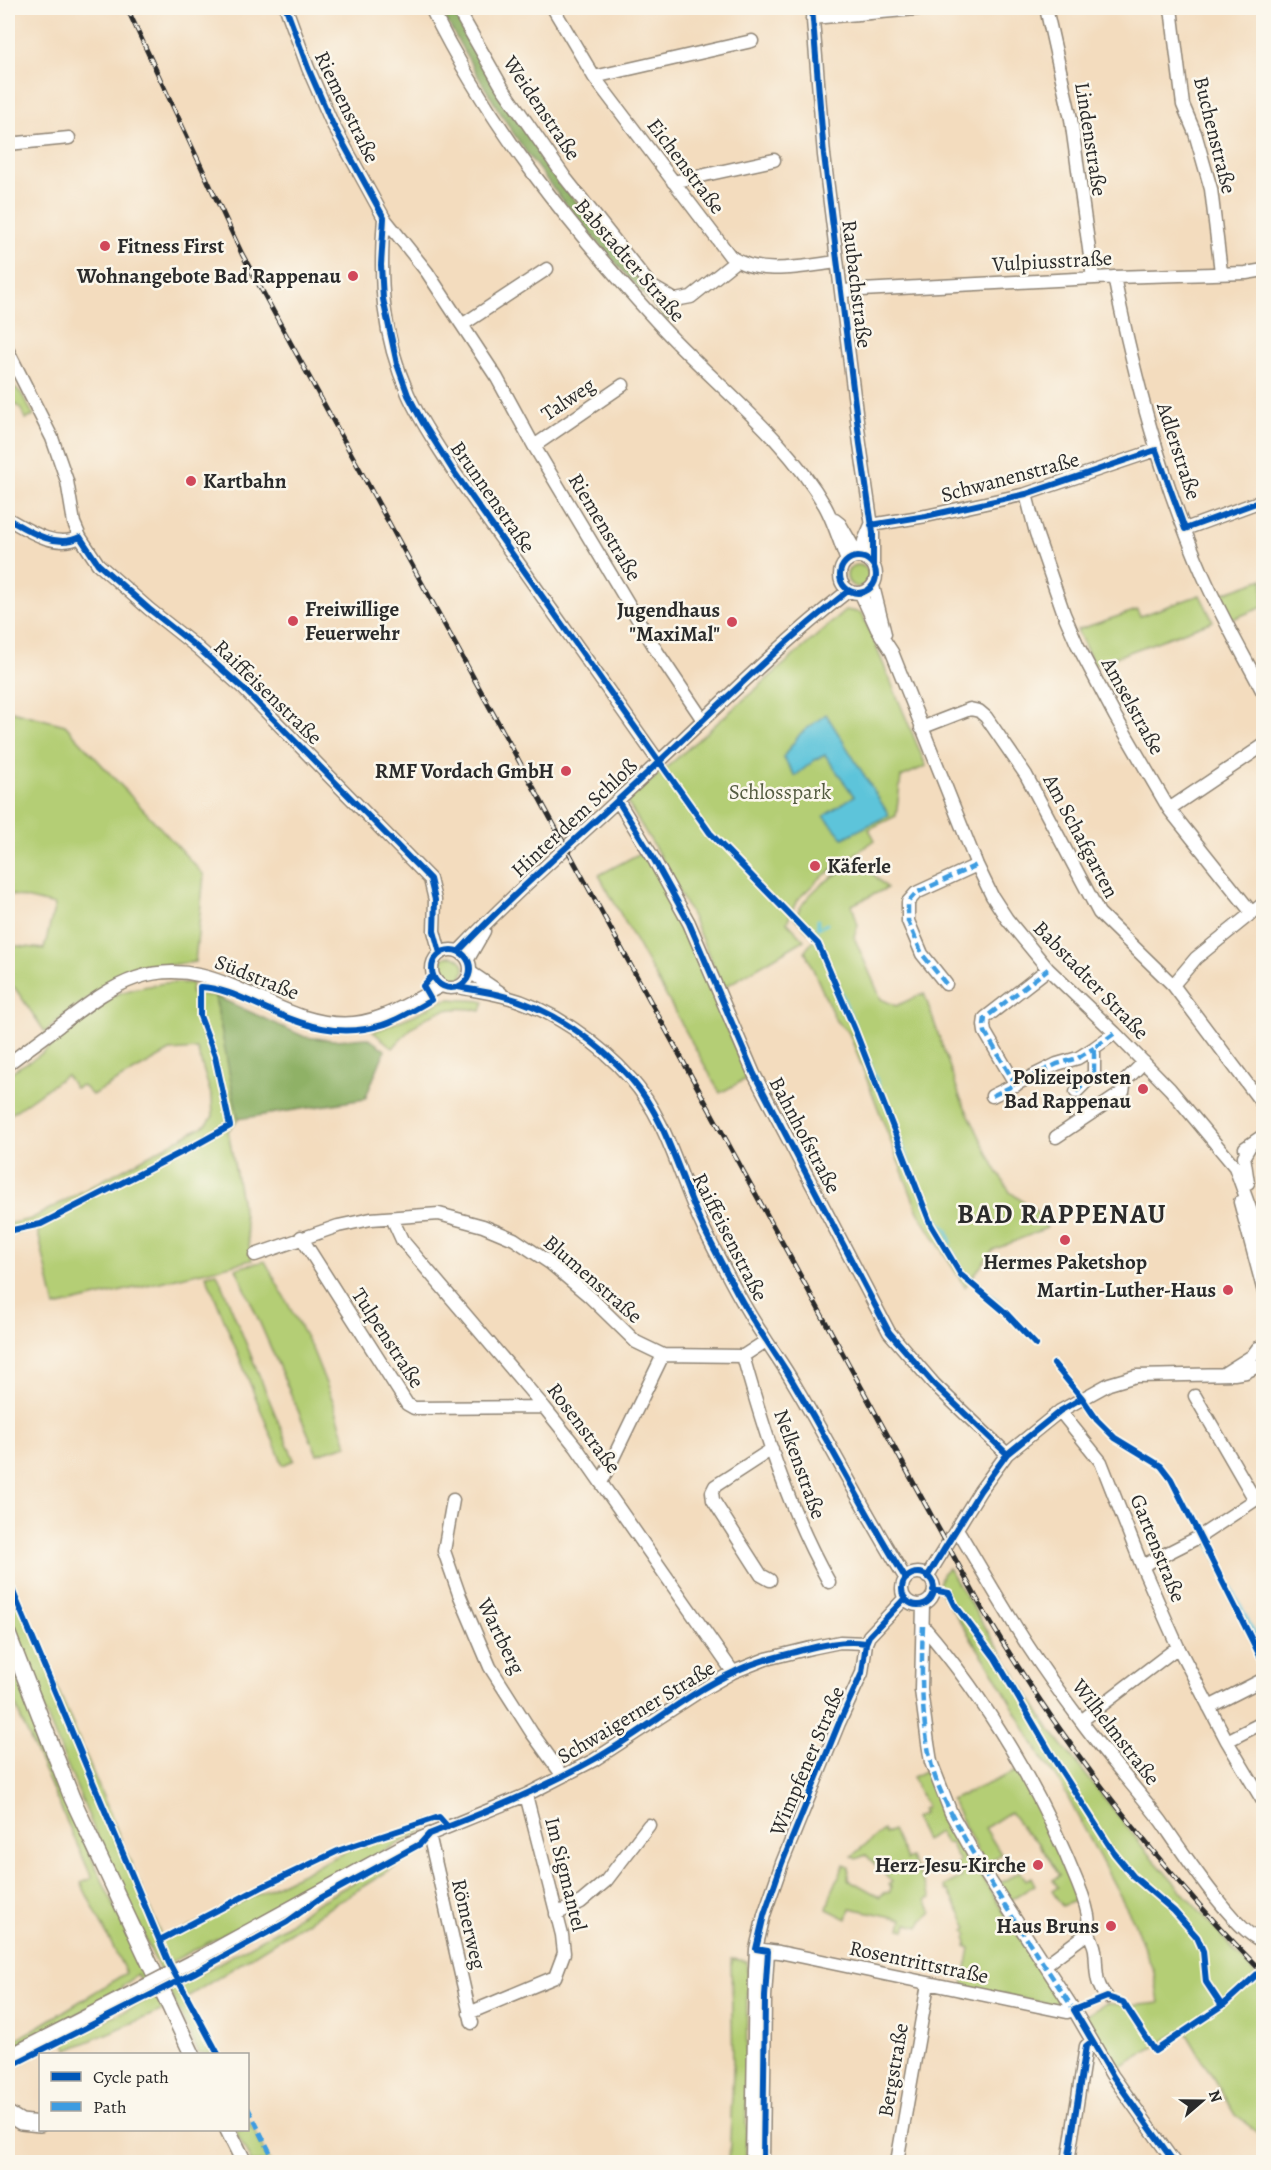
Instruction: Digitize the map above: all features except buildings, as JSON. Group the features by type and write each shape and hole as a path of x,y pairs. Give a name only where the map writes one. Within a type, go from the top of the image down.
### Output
{"main road":[{"path":"8,1635 72,1798 191,2053"},
{"path":"8,2114 21,2122 39,2124"},
{"path":"228,2131 244,2163"}],"street":[{"name":"Riemenstraße","path":"286,8 308,68 332,123 384,218 422,266 497,378 534,446 658,653 703,720"},
{"name":"Babstadter Straße","path":"431,8 472,83 518,153 570,223 662,327 765,430 801,471 855,558 840,574 841,583 848,591"},
{"name":"Weidenstraße","path":"457,8 502,87 554,160 651,286 675,300 691,297 736,261"},
{"name":"Eichenstraße","path":"552,8 594,77 736,261"},
{"path":"812,13 928,8"},
{"name":"Lindenstraße","path":"1046,8 1071,119 1093,278"},
{"name":"Buchenstraße","path":"1171,8 1183,105 1195,133 1211,189 1221,272"},
{"name":"Raubachstraße","path":"812,13 824,155 873,533 873,564"},
{"path":"594,77 752,41"},
{"path":"8,144 69,138"},
{"path":"673,182 774,160"},
{"name":"Brunnenstraße","path":"384,218 381,265 383,299 397,364 408,395 452,470 659,762"},
{"path":"736,261 777,270 837,262"},
{"path":"462,325 547,269"},
{"name":"Vulpiusstraße","path":"842,291 1221,272 1246,273 1263,270"},
{"name":"Adlerstraße","path":"1114,277 1132,366 1156,450 1185,529 1220,611 1263,694"},
{"name":"Raiffeisenstraße","path":"8,351 60,457 67,481 74,524 98,564 244,689 430,879 435,900 434,931 440,953 433,963 433,975"},
{"name":"Talweg","path":"534,446 623,385"},
{"name":"Schwanenstraße","path":"871,525 926,516 1026,494 1156,450"},
{"name":"Amselstraße","path":"1026,494 1051,578 1077,644 1114,716 1169,809 1252,913"},
{"path":"1185,529 1263,500"},
{"path":"8,519 54,541 69,543 80,537"},
{"name":"Raubachstraße","path":"855,558 871,525"},
{"path":"855,558 873,564"},
{"name":"Babstadter Straße","path":"873,564 877,576 873,586 885,628 886,641"},
{"path":"848,591 861,594 873,586"},
{"name":"Hinter dem Schloß","path":"466,961 488,921 813,619 848,591"},
{"name":"Babstadter Straße","path":"861,594 877,629 892,652 977,865 992,896 1007,919 1048,969 1170,1089 1230,1160"},
{"name":"Am Schafgarten","path":"921,728 970,709 979,711 987,717 1026,775 1099,913 1173,985 1263,1106"},
{"path":"1169,809 1263,745"},
{"name":"Bahnhofstraße","path":"618,801 689,923 754,1074 889,1332 934,1384 1006,1454"},
{"path":"946,984 922,954 908,921 908,902 916,893 977,865"},
{"path":"1173,985 1196,958 1263,903"},
{"path":"440,953 449,950 466,961 466,981 458,987"},
{"name":"Raiffeisenstraße","path":"466,961 504,996"},
{"path":"1016,1085 985,1032 985,1018 1048,969"},
{"name":"Südstraße","path":"8,1064 108,990 138,978 165,973 186,973 218,980 284,1010 311,1020 333,1023 355,1023 380,1016 441,986"},
{"path":"433,975 441,986"},
{"name":"Südstraße","path":"407,1004 433,975"},
{"name":"Raiffeisenstraße","path":"441,986 504,996 556,1018 596,1045 646,1097 666,1138 698,1217 766,1341 793,1382 871,1523 906,1579"},
{"path":"992,1096 1057,1064 1078,1058 1115,1033"},
{"path":"1076,1092 1094,1074 1095,1048"},
{"path":"1056,1137 1123,1092 1125,1081 1144,1062"},
{"path":"1230,1160 1263,1135"},
{"path":"1251,1144 1244,1156 1258,1231 1263,1287"},
{"path":"1230,1160 1239,1174 1258,1231"},
{"path":"1230,1160 1260,1250"},
{"name":"Blumenstraße","path":"255,1255 301,1237 338,1226 371,1219 439,1214 483,1226 514,1239 550,1263 589,1296 636,1342 663,1355 743,1356"},
{"name":"Rosenstraße","path":"392,1218 402,1240 544,1407 601,1483 733,1672"},
{"name":"Tulpenstraße","path":"301,1237 407,1404 414,1408 544,1407"},
{"path":"1224,1374 1252,1356 1263,1337"},
{"path":"743,1356 766,1341"},
{"path":"927,1577 1006,1454 1060,1411 1109,1384 1136,1376 1246,1372 1263,1362 1258,1348"},
{"path":"601,1483 663,1355"},
{"name":"Nelkenstraße","path":"743,1356 772,1449 799,1524 829,1581"},
{"path":"1142,1566 1199,1537 1259,1497 1195,1396"},
{"name":"Gartenstraße","path":"1060,1411 1101,1462 1142,1566 1178,1647 1227,1741 1263,1803"},
{"path":"770,1580 760,1575 713,1500 712,1492 715,1486 772,1449"},
{"name":"Wartberg","path":"453,1500 444,1551 459,1594 490,1666 562,1776"},
{"name":"Wilhelmstraße","path":"957,1529 982,1574 1029,1648 1081,1721 1161,1821 1188,1862 1225,1908 1250,1935 1263,1941"},
{"path":"918,1574 927,1577 933,1585 930,1598 923,1604 911,1604 905,1598 902,1587 906,1579 918,1574"},
{"name":"Wimpfener Straße","path":"752,2163 764,1915 782,1863 862,1673 866,1643 876,1627 905,1598"},
{"path":"923,1604 921,1690 930,1759 951,1813 980,1865 1074,2010 1114,2078 1174,2163"},
{"path":"923,1626 951,1658 1023,1768 1059,1839 1080,1887 1089,1932 1095,1949 1099,1984 1101,1991 1107,1997"},
{"name":"Schwaigerner Straße","path":"8,2056 191,1962 404,1845 526,1795 562,1776 614,1748 733,1672 765,1659 811,1648 840,1642 866,1643"},
{"path":"1081,1721 1178,1647"},
{"path":"1209,1707 1262,1680 1263,1684"},
{"path":"1227,1741 1263,1722"},
{"name":"Im Sigmantel","path":"470,2018 555,1977 564,1953 562,1935 526,1795"},
{"path":"556,1914 581,1902 606,1881 649,1825"},
{"name":"Römerweg","path":"429,1834 470,2018"},
{"path":"1045,1965 1089,1932"},
{"name":"Wimpfener Straße","path":"762,1950 765,1997 764,2163"},
{"name":"Rosentrittstraße","path":"762,1950 1067,2012 1074,2010"},
{"name":"Bergstraße","path":"897,2163 928,1984"},
{"path":"1068,2163 1086,2046 1092,2041"}],"green space":[{"path":"440,8 452,8 545,158 589,220 650,289 673,305 667,321 584,226 537,167 510,129"},
{"path":"11,384 21,393 34,416 26,419 20,408 8,398 8,385"},
{"path":"858,565 866,568 869,576 866,584 858,587 850,584 847,576 850,568"},
{"path":"1263,579 1263,607 1230,620 1218,595"},
{"path":"1200,595 1213,621 1094,665 1077,630 1137,610 1140,616"},
{"name":"Schlosspark","path":"846,610 862,613 926,766 901,777 896,816 869,829 875,840 819,879 797,900 787,922 804,940 723,988 693,919 662,859 627,802"},
{"path":"8,710 65,725 204,875 195,962 143,968 73,1008 45,1032 15,988 8,984 8,945 44,949 55,905 8,894"},
{"path":"644,851 683,923 748,1078 720,1093 599,875"},
{"path":"859,860 887,888 852,905 858,925 854,937 881,999 896,1006 924,993 960,1097 995,1168 1010,1192 1036,1211 1047,1228 993,1250 965,1287 918,1212 849,1033 836,1021 805,951 815,938 795,918 814,891"},
{"path":"451,956 460,960 464,969 460,978 451,982 442,978 438,969 442,960"},
{"path":"165,983 192,983 191,994 215,996 238,1119 228,1131 252,1260 55,1307 37,1228 8,1234 8,1224 31,1219 207,1124 213,1116 212,1098 197,1049 170,1051 92,1095 82,1085 75,1088 66,1075 8,1116 8,1075 45,1051 83,1016 104,1001 127,991"},
{"path":"215,996 305,1037 334,1040 368,1038 385,1050 365,1099 238,1119"},
{"path":"449,999 484,1001 481,1011 454,1009 431,1015 411,1028 393,1048 373,1032 441,1001"},
{"path":"265,1261 313,1351 333,1401 347,1445 317,1454 236,1268"},
{"path":"217,1273 294,1460 283,1465 206,1275"},
{"path":"948,1568 1049,1728 1146,1851 1263,1983 1263,2140 1260,2134 1235,2115 1184,2029 1119,2068 1085,2016 1106,2003 1130,2006 1159,2003 1154,1973 1134,1922 1060,1783 1041,1757 994,1673 938,1588 942,1574"},
{"path":"8,1576 39,1644 163,1940 354,1848 432,1821 433,1823 423,1831 171,1962 178,1986 287,1925 312,1906 426,1844 426,1847 184,1999 212,2053 199,2053 94,1829 8,1620"},
{"path":"8,1654 65,1801 163,2010 68,2050 64,2041 149,1999 137,1975 122,1987 121,1991 8,2050 8,2044 126,1973 81,1883 92,1878 21,1719 8,1683"},
{"path":"927,1770 970,1858 1058,1995 1053,2005 963,1986 970,1948 966,1946 965,1938 968,1936 965,1930 968,1928 944,1886 962,1877 956,1866 960,1861 951,1843 945,1844 939,1832 925,1840 914,1818 924,1813 922,1809 927,1807 912,1777"},
{"path":"1019,1770 1051,1832 1080,1899 1062,1906 1052,1891 1058,1887 1053,1880 1059,1875 1038,1842 1025,1832 1010,1812 985,1828 1001,1854 985,1865 951,1800"},
{"path":"883,1830 885,1834 892,1830 907,1860 911,1858 931,1898 926,1900 932,1912 919,1927 907,1924 905,1930 901,1929 903,1919 850,1908 847,1919 827,1909 844,1865 849,1867 848,1879 880,1897 883,1893 890,1892 889,1885 892,1882 866,1855 856,1859 852,1856"},
{"path":"1020,1871 1026,1880 1031,1877 1035,1885 1009,1901 999,1884"},
{"path":"731,1959 747,1961 746,2162 729,2162 733,2071"},
{"path":"249,2121 270,2162 251,2162 236,2131 249,2131"}],"water":[{"path":"826,714 889,815 843,838 824,816 854,796 825,755 795,776 783,757 800,734"}],"waterway":[{"path":"818,920 818,928 820,927"},
{"path":"823,926 827,924"},
{"path":"819,941 834,976"},
{"path":"836,981 856,1028"},
{"path":"860,1039 897,1131"},
{"path":"899,1138 929,1211 947,1230 951,1243"},
{"path":"952,1249 961,1269"},
{"path":"967,1276 1006,1308"},
{"path":"1206,1538 1229,1583"},
{"path":"1232,1589 1264,1652"}],"railway":[{"path":"127,8 242,254 983,1610 1045,1707 1112,1800 1186,1889 1264,1974"}],"marked path":[{"path":"946,984 922,954 908,921 908,902 916,893 977,865"},
{"path":"1016,1085 985,1032 985,1018 1048,969"},
{"path":"1076,1092 1094,1074 1094,1048 1115,1033"},
{"path":"992,1096 1057,1064 1078,1058 1094,1048"},
{"path":"923,1626 923,1708 932,1768 940,1789 964,1837 1004,1903 1074,2010 1078,2009"},
{"path":"249,2110 275,2162"}],"cycle path":[{"path":"286,8 308,68 332,123 384,218 381,265 383,299 397,364 408,395 423,423 452,469 710,833 818,944 855,1030 931,1225 961,1275 1006,1313 1036,1345"},
{"path":"812,8 824,155 873,533 873,565"},
{"path":"871,525 926,516 1026,494 1156,450 1185,529 1264,500"},
{"path":"8,519 52,540 62,541 80,537 98,564 244,689 430,879 435,900 434,931 440,953"},
{"path":"858,557 871,562 876,575 871,588 858,593 845,588 840,575 845,562 858,557"},
{"path":"459,951 517,893 759,667 848,591"},
{"path":"618,801 689,923 754,1074 889,1332 934,1384 1007,1454"},
{"path":"451,950 465,955 470,969 465,983 451,988 437,983 432,969 437,955 451,950"},
{"path":"8,1231 41,1224 230,1126 215,1056 200,1016 200,987 234,994 308,1025 351,1030 366,1029 388,1023 431,1000 423,986 433,975"},
{"path":"458,987 521,1001 556,1018 604,1052 631,1079 644,1096 656,1115 708,1237 736,1290 790,1377 906,1579"},
{"path":"1054,1364 1097,1420 1115,1438 1161,1466 1171,1479 1264,1664"},
{"path":"927,1577 980,1491 1007,1454 1060,1411 1082,1398"},
{"path":"918,1573 929,1578 934,1589 929,1600 918,1605 907,1600 902,1589 907,1578 918,1573"},
{"path":"8,1580 169,1963 217,2053"},
{"path":"933,1590 949,1593 955,1605 995,1658 1057,1764 1114,1853 1133,1876 1174,1911 1197,1937 1203,1951 1206,1982 1222,2006"},
{"path":"763,2162 765,1997 768,1951 756,1949 764,1915 782,1863 862,1673 869,1636 905,1598"},
{"path":"8,2067 194,1973 287,1922 319,1899 420,1844 429,1834 514,1800 575,1770 612,1749 698,1692 734,1672 765,1660 815,1647 840,1643 866,1643"},
{"path":"160,1940 340,1850 439,1817 448,1827"},
{"path":"1174,2162 1114,2078 1074,2010 1107,1997 1123,2002 1155,2051 1222,2006 1264,1968"},
{"path":"1068,2162 1086,2046 1092,2041"}],"place":[{"name":"Fitness First","path":"105,246"},
{"name":"Wohnangebote Bad Rappenau","path":"353,276"},
{"name":"Kartbahn","path":"191,481"},
{"name":"Freiwillige Feuerwehr","path":"293,621"},
{"name":"Jugendhaus \"MaxiMal\"","path":"732,622"},
{"name":"RMF Vordach GmbH","path":"566,771"},
{"name":"Käferle","path":"815,866"},
{"name":"Polizeiposten Bad Rappenau","path":"1143,1089"},
{"name":"Hermes Paketshop","path":"1065,1240"},
{"name":"Martin-Luther-Haus","path":"1228,1290"},
{"name":"Herz-Jesu-Kirche","path":"1038,1865"},
{"name":"Haus Bruns","path":"1111,1926"}],"district":[{"name":"BAD RAPPENAU","path":"1062,1214"}]}
